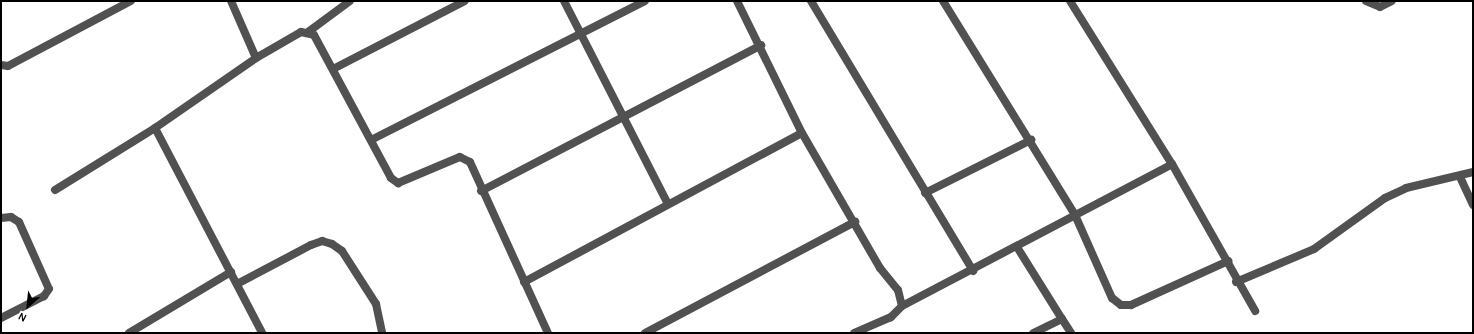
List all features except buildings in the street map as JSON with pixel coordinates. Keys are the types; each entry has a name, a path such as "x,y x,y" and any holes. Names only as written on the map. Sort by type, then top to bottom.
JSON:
{"street":[{"path":"1,65 8,66 131,1"},
{"path":"232,1 256,58"},
{"path":"308,32 350,1"},
{"path":"333,69 465,1"},
{"path":"564,1 581,31 667,202"},
{"path":"372,140 581,31 645,1"},
{"path":"737,1 761,45 802,133 855,222 880,268 898,290 902,306"},
{"path":"811,1 973,271"},
{"path":"943,1 1031,140 1075,215 1112,298 1121,305 1131,305 1228,261"},
{"path":"1070,1 1172,164 1228,261 1236,282 1255,312"},
{"path":"1366,1 1380,7 1392,1"},
{"path":"55,190 155,128 256,58 301,32 308,32 314,35 372,140 391,178 398,183 460,157 470,162 481,191 548,333"},
{"path":"481,191 761,45"},
{"path":"155,128 262,333"},
{"path":"524,282 667,202 802,133"},
{"path":"925,193 1031,140"},
{"path":"857,332 891,317 902,306 973,271 1172,164"},
{"path":"1236,282 1314,249 1386,198 1406,188 1460,177 1473,172"},
{"path":"1460,177 1473,205"},
{"path":"1,218 11,217 19,222 49,288 44,296 1,318"},
{"path":"645,333 855,222"},
{"path":"237,284 311,245 322,241 332,244 342,251 376,304 382,333"},
{"path":"1017,246 1071,333"},
{"path":"129,333 231,272"},
{"path":"1033,333 1062,319"}]}
